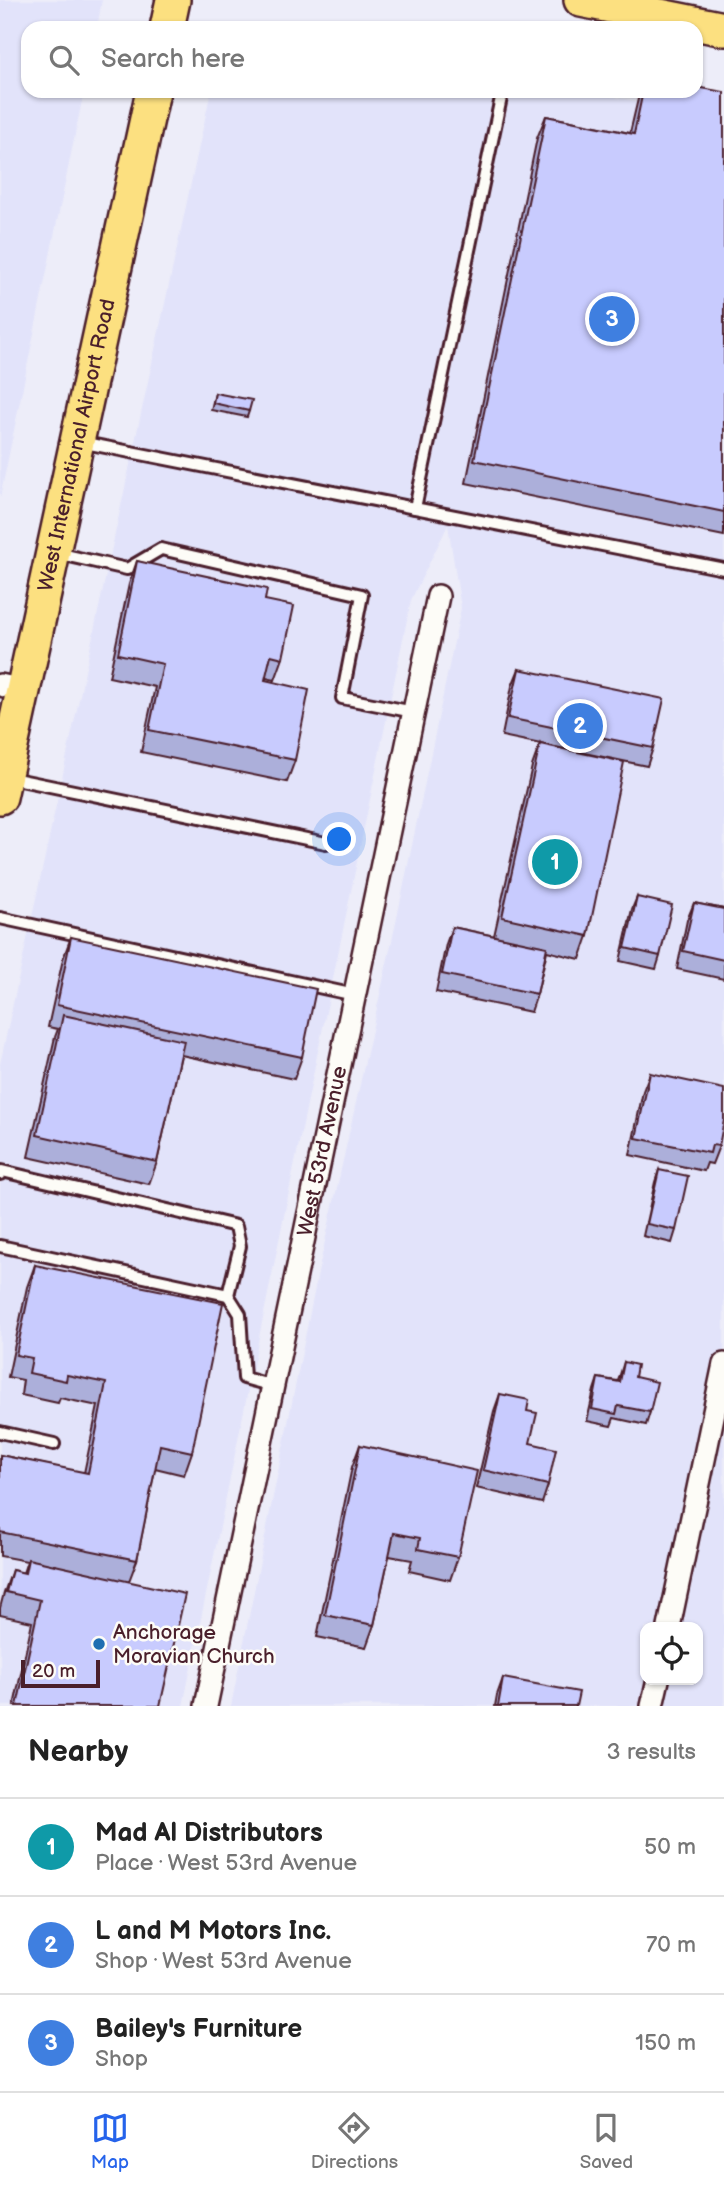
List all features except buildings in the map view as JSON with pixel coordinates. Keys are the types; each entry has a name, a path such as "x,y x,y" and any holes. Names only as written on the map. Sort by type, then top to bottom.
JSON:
{"main road":[{"path":"168,21 173,0"},
{"path":"581,0 685,21"},
{"path":"703,25 724,29"},
{"name":"West International Airport Road","path":"2,787 12,688 53,552 151,98"}],"street":[{"name":"West 53rd Avenue","path":"206,1706 438,596"},
{"path":"670,1622 724,1364"},
{"path":"652,1706 657,1685"}],"lane":[{"path":"415,508 501,98"},
{"path":"77,441 724,569"},
{"path":"53,552 127,569 161,550 362,595 342,698 414,712"},
{"path":"2,787 326,843"},
{"path":"0,918 355,995"},
{"path":"0,1174 2,1171 236,1226 240,1246 228,1295"},
{"path":"0,1260 1,1247 228,1295 240,1314 244,1378 273,1386"},
{"path":"0,1432 54,1444"}],"shaded area":[{"path":"0,0 102,0 98,21 21,21 21,98 83,98 0,498"},
{"path":"209,98 619,98 724,119 724,1706 231,1706 318,1273 397,918 461,608 448,525 411,600 183,1706 0,1706 0,1064"}],"place":[{"name":"Bailey's Furniture","path":"612,319"},
{"name":"L and M Motors Inc.","path":"580,726"},
{"name":"Mad Al Distributors","path":"555,862"},
{"name":"Anchorage Moravian Church","path":"99,1644"}]}
